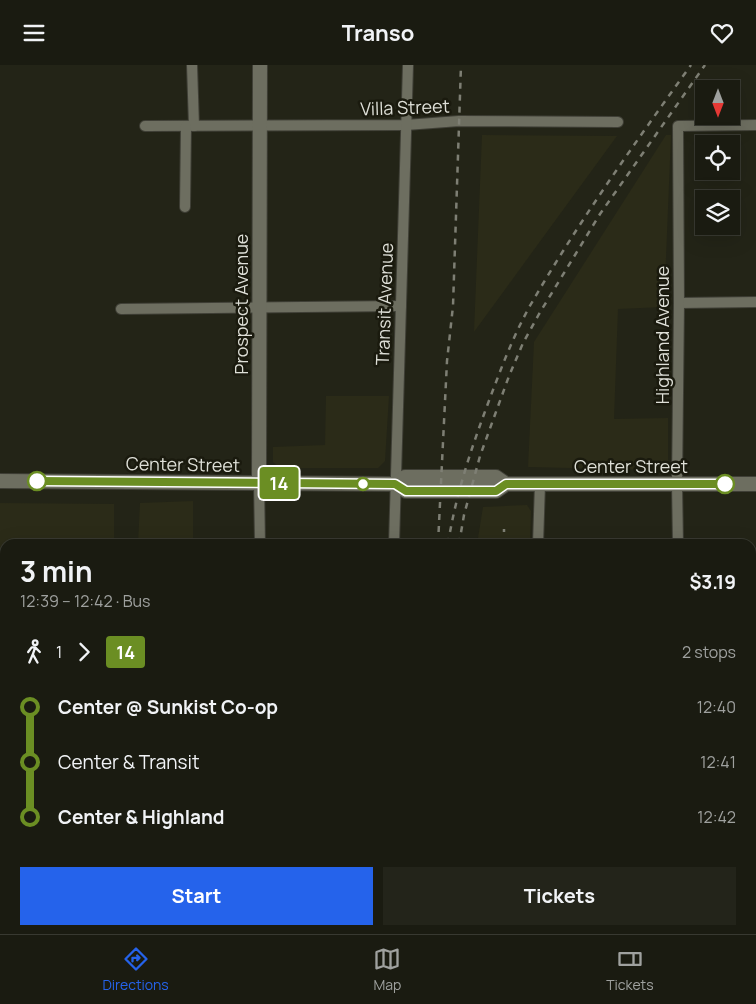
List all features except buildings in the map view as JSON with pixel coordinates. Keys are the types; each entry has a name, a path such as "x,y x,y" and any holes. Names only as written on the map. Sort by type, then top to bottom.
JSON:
{"main road":[{"name":"Prospect Avenue","path":"259,483 260,65"},
{"name":"Center Street","path":"0,481 395,484 406,491 496,491 506,484 756,484"}],"street":[{"path":"185,207 192,65"},
{"name":"Transit Avenue","path":"394,539 408,65"},
{"name":"Villa Street","path":"145,126 406,125 459,121 618,122"},
{"name":"Highland Avenue","path":"678,539 678,126 756,125"},
{"path":"679,303 756,302"},
{"path":"121,309 401,306"},
{"name":"Prospect Avenue","path":"259,483 260,539"},
{"path":"538,539 540,484"}],"shaded area":[{"path":"482,135 617,136 474,332"},
{"path":"666,135 671,135 664,307 618,309 614,419 668,418 668,462 658,470 528,467 534,342"},
{"path":"326,396 389,396 385,461 378,468 280,468 273,462 273,447 325,445"},
{"path":"193,501 193,539 138,539 140,503"},
{"path":"0,503 114,504 114,539 0,539"},
{"path":"527,505 531,511 530,539 478,539 483,507"}],"railway":[{"path":"438,539 447,361 453,306 461,65"},
{"path":"449,539 455,506 483,416 525,315 588,212 691,65"},
{"path":"460,539 464,515 480,456 523,343 600,214 705,65"},
{"path":"504,529 504,539"}],"bus line":[{"name":"14","path":"37,481 395,484 406,491 496,491 506,484 725,484"}]}
